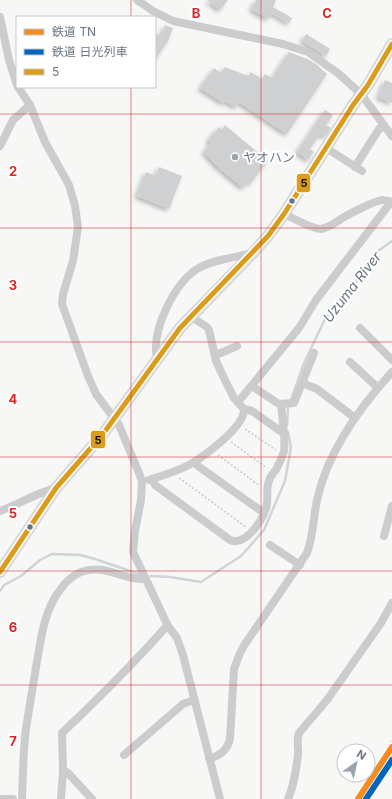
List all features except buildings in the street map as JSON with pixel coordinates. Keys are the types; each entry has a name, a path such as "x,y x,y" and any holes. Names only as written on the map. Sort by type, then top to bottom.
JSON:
{"main road":[{"path":"0,572 56,488 93,446 114,419 157,357 190,316 268,236 368,85 392,44"}],"street":[{"path":"137,0 153,11 173,21 283,44 308,52 335,70 361,94 392,136"},
{"path":"0,17 16,79"},
{"path":"0,58 8,52"},
{"path":"19,88 30,104 45,142 69,186 75,206 78,227 73,261 63,294 62,304 96,394 119,425 142,481 141,500 135,531 133,552 168,626 177,638 220,799"},
{"path":"0,146 13,120 30,104"},
{"path":"326,148 358,169 379,129 384,126"},
{"path":"241,406 252,386 299,328 316,300 391,202 383,200 375,201 367,207 348,215 327,228 321,229 315,228 284,214"},
{"path":"157,357 157,335 170,300 190,275 202,267 253,253"},
{"path":"142,481 175,471 194,462 226,437 238,424 244,413 241,406 234,398 224,378 215,354 209,330 207,327 190,316"},
{"path":"360,328 392,360"},
{"path":"215,354 237,346"},
{"path":"252,386 286,404 294,403 314,353"},
{"path":"350,362 377,387"},
{"path":"209,759 224,752 230,739 234,669 240,653 307,553 311,540 318,496 326,473 343,436 377,387 392,372"},
{"path":"302,383 317,390 355,418"},
{"path":"152,479 155,485 230,540 239,541 250,534 264,513 267,503 268,483 284,452 283,433 286,404"},
{"path":"241,406 252,411 283,433"},
{"path":"194,462 264,513"},
{"path":"0,511 45,491 56,488"},
{"path":"384,536 392,506"},
{"path":"270,545 300,565"},
{"path":"22,799 26,730 40,645 51,606 56,596 66,583 74,576 91,570 104,570 140,580 146,579"},
{"path":"288,799 294,782 298,754 297,738 299,733 327,700 381,623 392,603"},
{"path":"61,799 63,770 62,733 106,692 168,626"},
{"path":"124,755 183,704 194,700"},
{"path":"63,770 68,773 92,799"},
{"path":"2,799 13,799"}],"path":[{"path":"238,424 282,455"},
{"path":"226,437 273,474"},
{"path":"211,449 263,488 268,488"},
{"path":"175,471 179,477 250,534"}],"shaded area":[{"path":"392,739 392,766 370,799 353,799 363,783 376,783 376,764"}],"waterway":[{"name":"Uzuma River","path":"287,425 288,408 304,363 325,319 368,268 373,257 378,251 392,241"},
{"name":"Uzuma River","path":"151,576 170,577 201,582 241,556 264,530 285,481 291,447 288,432"},
{"name":"Uzuma River","path":"0,591 4,585 21,576 40,560 52,554 80,555 139,574"}],"rail line":[{"name":"TN","path":"358,799 392,747"},
{"name":"日光列車","path":"366,799 392,760"}],"transit line":[{"name":"5","path":"0,572 56,488 103,434 180,328 268,236 284,214 353,105 368,85 392,44"}],"place":[{"name":"ヤオハン","path":"235,157"}]}
